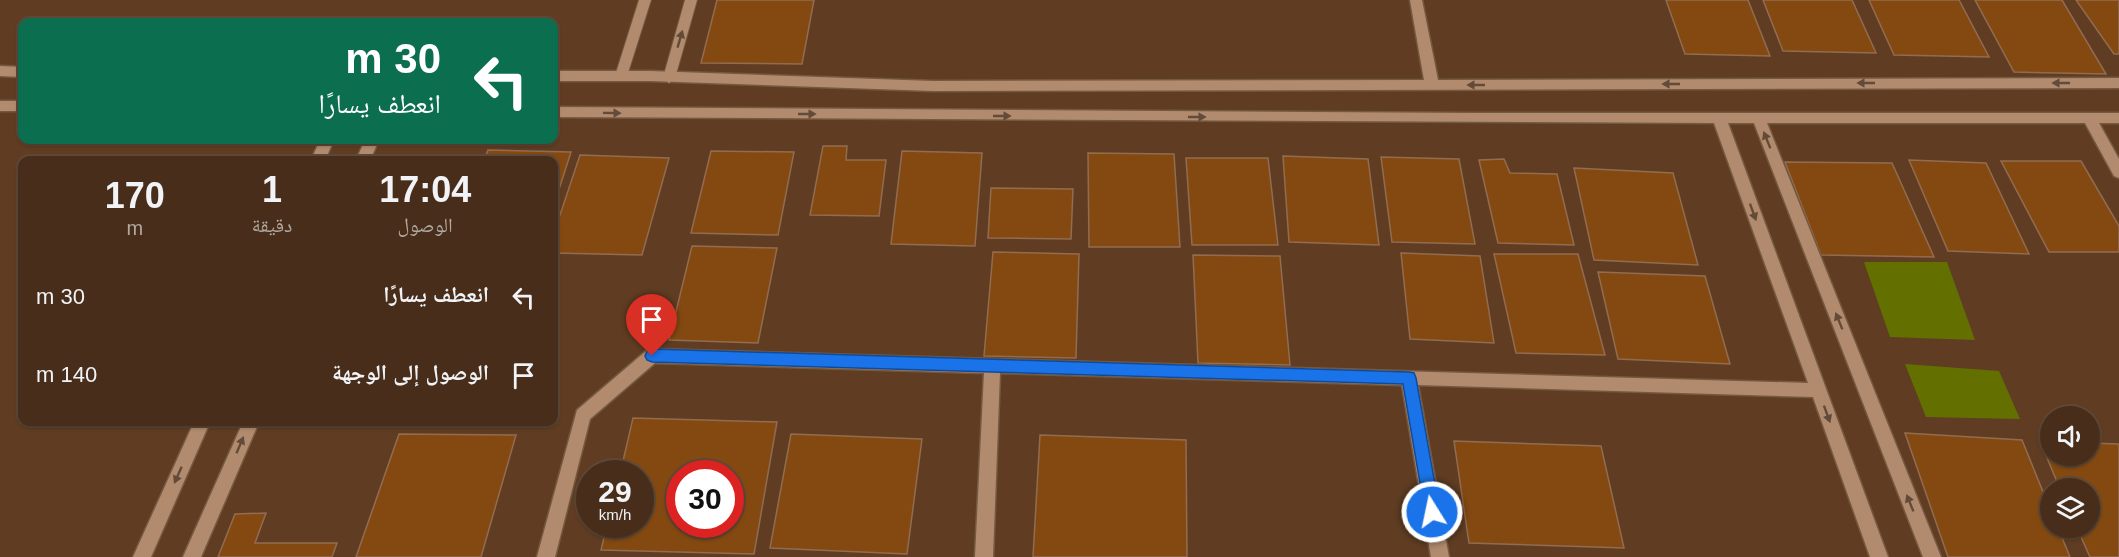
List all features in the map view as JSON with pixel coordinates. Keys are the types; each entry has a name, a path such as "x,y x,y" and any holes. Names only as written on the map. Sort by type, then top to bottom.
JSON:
{"street":[{"path":"1416,0 1432,86"},
{"path":"0,71 18,72"},
{"path":"558,76 933,86 2119,83"},
{"path":"0,106 18,106"},
{"path":"558,112 1470,118 2119,118"},
{"path":"1719,117 1879,557"},
{"path":"1758,117 1932,557"},
{"path":"2088,117 2119,172"},
{"path":"546,557 583,414 652,356 1818,390"},
{"path":"984,557 992,366"},
{"path":"1409,378 1440,557"},
{"path":"142,557 200,426"},
{"path":"192,557 248,426"}],"lane":[{"path":"621,76 645,0"},
{"path":"669,78 692,0"}],"green space":[{"path":"1864,262 1947,262 1975,340 1890,337"},
{"path":"1905,364 1999,371 2020,419 1926,417"}],"building":[{"path":"717,0 814,0 802,64 701,63"},
{"path":"1666,0 1748,0 1770,56 1685,54"},
{"path":"1763,0 1852,0 1876,53 1783,51"},
{"path":"1869,0 1959,0 1989,57 1894,55"},
{"path":"1975,0 2062,0 2106,74 2014,72"},
{"path":"2076,0 2119,0 2119,54 2114,54"},
{"path":"823,146 847,146 846,160 886,160 879,216 810,215"},
{"path":"488,150 571,152 558,193 558,156 486,156"},
{"path":"711,151 794,152 778,235 691,233"},
{"path":"902,151 982,153 975,246 891,244"},
{"path":"1088,153 1174,154 1180,247 1089,247"},
{"path":"580,155 669,158 642,255 558,253 558,221"},
{"path":"1283,156 1368,159 1379,245 1289,242"},
{"path":"1381,157 1459,159 1475,244 1392,242"},
{"path":"1186,158 1268,158 1278,245 1192,245"},
{"path":"1504,159 1510,173 1557,174 1574,245 1498,243 1479,160"},
{"path":"1909,160 1986,163 2029,254 1948,251"},
{"path":"2001,161 2081,161 2119,226 2119,252 2049,252"},
{"path":"1785,162 1892,163 1934,257 1821,255"},
{"path":"1574,168 1673,173 1698,265 1594,260"},
{"path":"991,188 1073,189 1071,239 988,238"},
{"path":"692,246 777,248 758,343 669,340"},
{"path":"993,252 1079,254 1076,358 984,356"},
{"path":"1401,253 1480,256 1494,343 1410,339"},
{"path":"1494,254 1578,254 1605,355 1516,353"},
{"path":"1193,255 1280,256 1290,365 1198,363"},
{"path":"1598,272 1705,276 1730,364 1618,359"},
{"path":"633,418 777,422 754,554 601,550 604,538 654,538 654,460 623,460"},
{"path":"1905,433 2022,440 2040,484 2040,538 2062,538 2070,557 1948,557"},
{"path":"399,434 516,435 481,557 356,557"},
{"path":"791,434 922,439 907,554 770,548"},
{"path":"1040,435 1186,440 1187,557 1033,557"},
{"path":"1454,441 1601,446 1624,548 1469,543"},
{"path":"2100,443 2119,444 2119,557 2090,557 2081,538 2100,538 2100,478 2055,478 2050,466 2100,466"},
{"path":"266,513 255,543 337,543 332,557 218,557 235,514"}],"route":[{"path":"652,356 1409,378 1432,512"}]}
